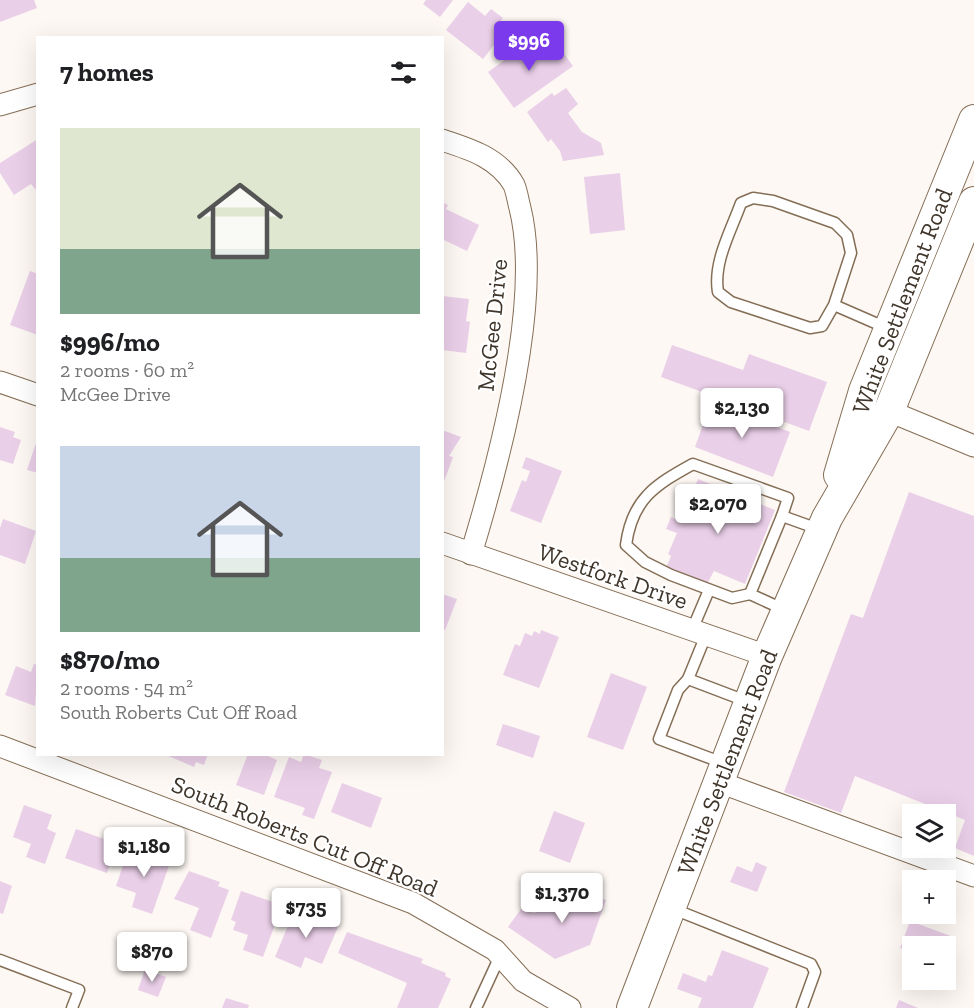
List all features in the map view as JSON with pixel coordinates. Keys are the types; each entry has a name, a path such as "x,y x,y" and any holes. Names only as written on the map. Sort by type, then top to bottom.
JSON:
{"main road":[{"name":"White Settlement Road","path":"632,1008 767,656 824,524 864,391 974,120"},
{"name":"White Settlement Road","path":"824,524 889,411 974,202"},
{"path":"889,329 916,340"}],"street":[{"path":"0,105 36,95"},
{"name":"McGee Drive","path":"444,141 477,151 495,163 514,186 526,235 523,308 516,372 490,493 471,554"},
{"path":"0,381 36,394"},
{"path":"889,411 974,446"},
{"name":"Westfork Drive","path":"444,544 767,656"},
{"name":"South Roberts Cut Off Road","path":"0,746 413,903 495,950 523,981 570,1008"},
{"path":"722,773 974,876"}],"lane":[{"path":"753,198 773,201 835,223 847,235 851,253 834,305 822,326 810,328 731,302 718,292 716,278 720,261 741,203 753,198"},
{"path":"834,305 889,329"},
{"path":"750,594 788,498 693,464 662,481 638,504 629,525 626,545 645,562 732,598 750,594 787,610"},
{"path":"782,516 824,524"},
{"path":"709,590 688,679 678,690 659,739 722,773"},
{"path":"688,679 749,702"},
{"path":"670,908 811,964 815,972 802,1008"},
{"path":"476,1008 501,955"},
{"path":"0,960 79,990 72,1008"}],"building":[{"path":"0,0 34,0 37,8 0,22"},
{"path":"426,0 453,0 440,17 423,4"},
{"path":"468,2 485,16 491,9 503,18 497,25 505,31 483,59 446,30"},
{"path":"555,42 573,66 514,108 488,72 526,45 534,57"},
{"path":"566,88 578,104 568,113 582,132 601,143 604,155 563,161 560,151 551,139 548,142 527,112 552,93 554,96"},
{"path":"36,140 36,190 31,184 14,195 0,173 0,163"},
{"path":"620,173 625,230 590,234 584,177"},
{"path":"444,203 448,205 446,209 479,225 467,251 444,240"},
{"path":"30,271 36,273 36,334 10,325"},
{"path":"444,296 469,299 466,321 470,322 466,353 444,350"},
{"path":"672,345 743,370 749,354 827,382 809,431 661,377"},
{"path":"711,402 790,432 773,477 695,447"},
{"path":"0,427 15,432 13,437 21,440 13,464 0,460"},
{"path":"444,431 461,437 449,456 453,457 444,481"},
{"path":"36,443 36,472 27,470"},
{"path":"526,457 562,471 541,523 510,511 522,480 526,482 530,471 522,468"},
{"path":"698,479 775,510 745,584 714,571 707,584 666,568 671,556 668,554 677,533 666,529 671,517 681,522"},
{"path":"909,492 974,516 974,856 956,848 965,820 956,816 956,804 925,804 855,776 841,813 784,792 851,614 863,618"},
{"path":"3,519 36,531 25,564 0,555 0,528"},
{"path":"444,595 457,599 444,630"},
{"path":"541,630 559,637 539,688 503,675 515,644 520,646 525,633 532,636 534,631 540,634"},
{"path":"34,664 36,664 35,706 5,695 16,666 31,672"},
{"path":"611,673 647,687 623,750 587,737"},
{"path":"503,724 540,736 533,758 496,745"},
{"path":"169,756 207,756 204,765 196,762 194,767"},
{"path":"247,756 268,756 277,760 264,795 236,785"},
{"path":"303,756 310,756 322,760 319,768 332,772 314,819 302,815 305,808 274,797 289,757 301,762"},
{"path":"342,783 382,798 371,828 331,812"},
{"path":"24,805 52,815 47,829 56,833 45,864 26,857 31,844 13,837"},
{"path":"554,811 585,823 570,863 539,851"},
{"path":"76,829 107,840 106,844 116,848 107,873 65,858"},
{"path":"129,848 171,860 152,914 132,907 136,893 116,886"},
{"path":"756,862 767,867 757,892 730,882 737,866 752,872"},
{"path":"189,871 220,882 218,886 229,890 211,938 190,930 199,908 174,899"},
{"path":"0,881 12,886 3,914 0,913"},
{"path":"567,887 606,900 590,945 555,959 508,927 521,909 534,913 561,904"},
{"path":"241,891 282,905 263,957 243,950 248,935 233,930 236,922 231,920"},
{"path":"295,909 315,917 317,913 331,919 329,924 338,927 322,964 305,957 301,968 275,957"},
{"path":"909,924 918,924 951,936 904,936"},
{"path":"347,932 423,959 421,963 446,973 445,976 451,979 438,1008 397,1008 407,983 338,953"},
{"path":"722,950 769,968 753,1008 698,1008 702,998 677,989 683,973 706,982 708,975 712,976"},
{"path":"145,969 166,977 158,997 138,990"},
{"path":"226,998 249,1005 248,1008 222,1008"},
{"path":"899,1000 918,1008 896,1008"}]}
